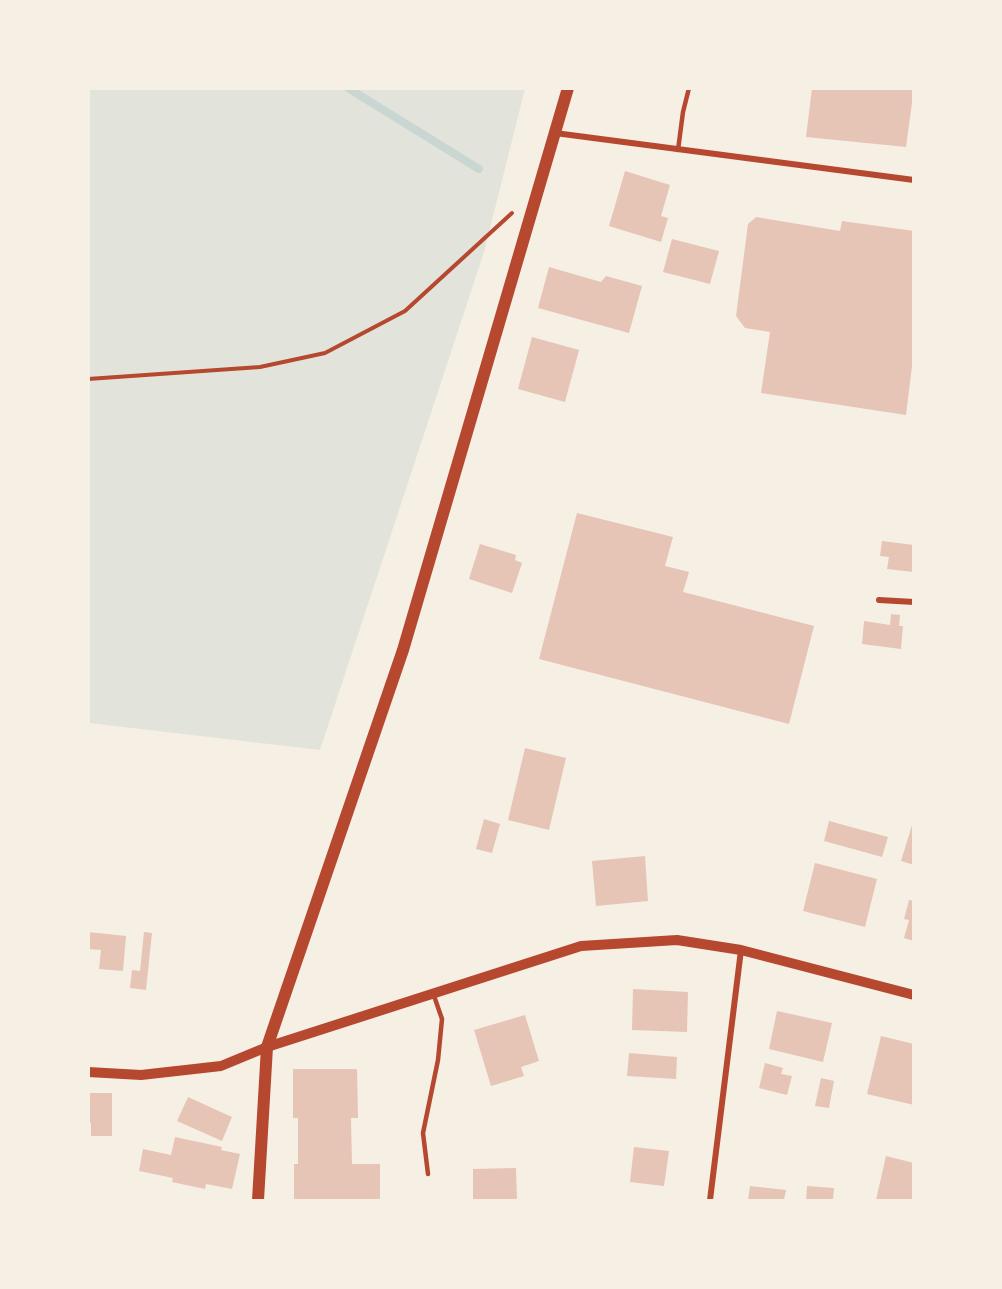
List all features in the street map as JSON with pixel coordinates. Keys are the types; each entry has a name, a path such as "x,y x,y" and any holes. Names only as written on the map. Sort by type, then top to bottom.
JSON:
{"main road":[{"path":"258,1200 267,1047 403,650 568,88"}],"street":[{"path":"555,133 914,180"},
{"path":"879,600 914,602"},
{"path":"88,1072 141,1075 221,1066 267,1047 581,946 677,940 741,950 914,995"},
{"path":"710,1200 741,950"}],"lane":[{"path":"678,150 689,88"},
{"path":"428,1174 423,1132 438,1060 442,1019 433,993"}],"path":[{"path":"88,379 260,367 325,353 405,310 537,190"}],"shaded area":[{"path":"89,89 525,89 484,252 320,750 89,723"}],"building":[{"path":"812,88 914,88 906,147 806,137"},
{"path":"625,171 670,185 661,216 668,218 661,242 609,226"},
{"path":"756,217 840,231 842,221 914,231 914,350 906,415 761,393 770,332 745,328 736,316 748,224"},
{"path":"672,239 719,251 710,284 663,272"},
{"path":"549,267 601,282 606,276 642,286 629,333 538,308"},
{"path":"532,337 579,350 565,402 518,389"},
{"path":"577,513 673,537 665,566 689,572 683,592 814,626 789,724 539,659"},
{"path":"882,541 914,545 914,572 887,569 889,557 880,556"},
{"path":"480,544 516,555 515,560 522,563 512,593 469,579"},
{"path":"891,614 900,615 899,626 903,626 901,649 862,644 864,621 890,625"},
{"path":"525,748 566,758 549,830 508,820"},
{"path":"484,819 500,824 492,853 476,849"},
{"path":"829,821 888,837 882,857 824,841"},
{"path":"914,822 914,865 901,861"},
{"path":"645,856 648,901 596,906 592,861"},
{"path":"815,863 877,879 865,927 803,911"},
{"path":"909,900 914,901 914,941 904,938 909,920 904,919"},
{"path":"88,932 126,936 123,971 99,969 101,950 88,949"},
{"path":"144,932 152,933 146,990 130,988 132,970 140,971"},
{"path":"633,989 688,992 687,1032 632,1030"},
{"path":"777,1011 832,1023 823,1062 769,1049"},
{"path":"525,1015 539,1061 521,1067 524,1076 491,1086 474,1030"},
{"path":"881,1036 914,1044 914,1105 867,1094"},
{"path":"629,1053 677,1057 676,1079 627,1076"},
{"path":"765,1063 783,1068 781,1074 792,1076 787,1095 759,1088"},
{"path":"293,1069 357,1069 358,1118 351,1118 352,1164 380,1164 380,1200 294,1200 294,1164 298,1164 298,1118 293,1118"},
{"path":"821,1078 834,1081 829,1108 815,1106"},
{"path":"88,1093 112,1093 112,1136 91,1136 91,1123 88,1123"},
{"path":"188,1097 232,1117 222,1141 177,1121"},
{"path":"175,1137 222,1147 221,1150 240,1154 232,1189 206,1184 205,1189 172,1182 173,1178 139,1171 143,1149 171,1155"},
{"path":"634,1147 669,1151 664,1186 630,1182"},
{"path":"886,1156 914,1163 914,1200 876,1200"},
{"path":"516,1168 517,1200 473,1200 473,1169"},
{"path":"750,1186 786,1190 784,1200 748,1200"},
{"path":"807,1186 834,1188 833,1200 806,1200"}],"waterway":[{"path":"348,88 479,169"}]}
